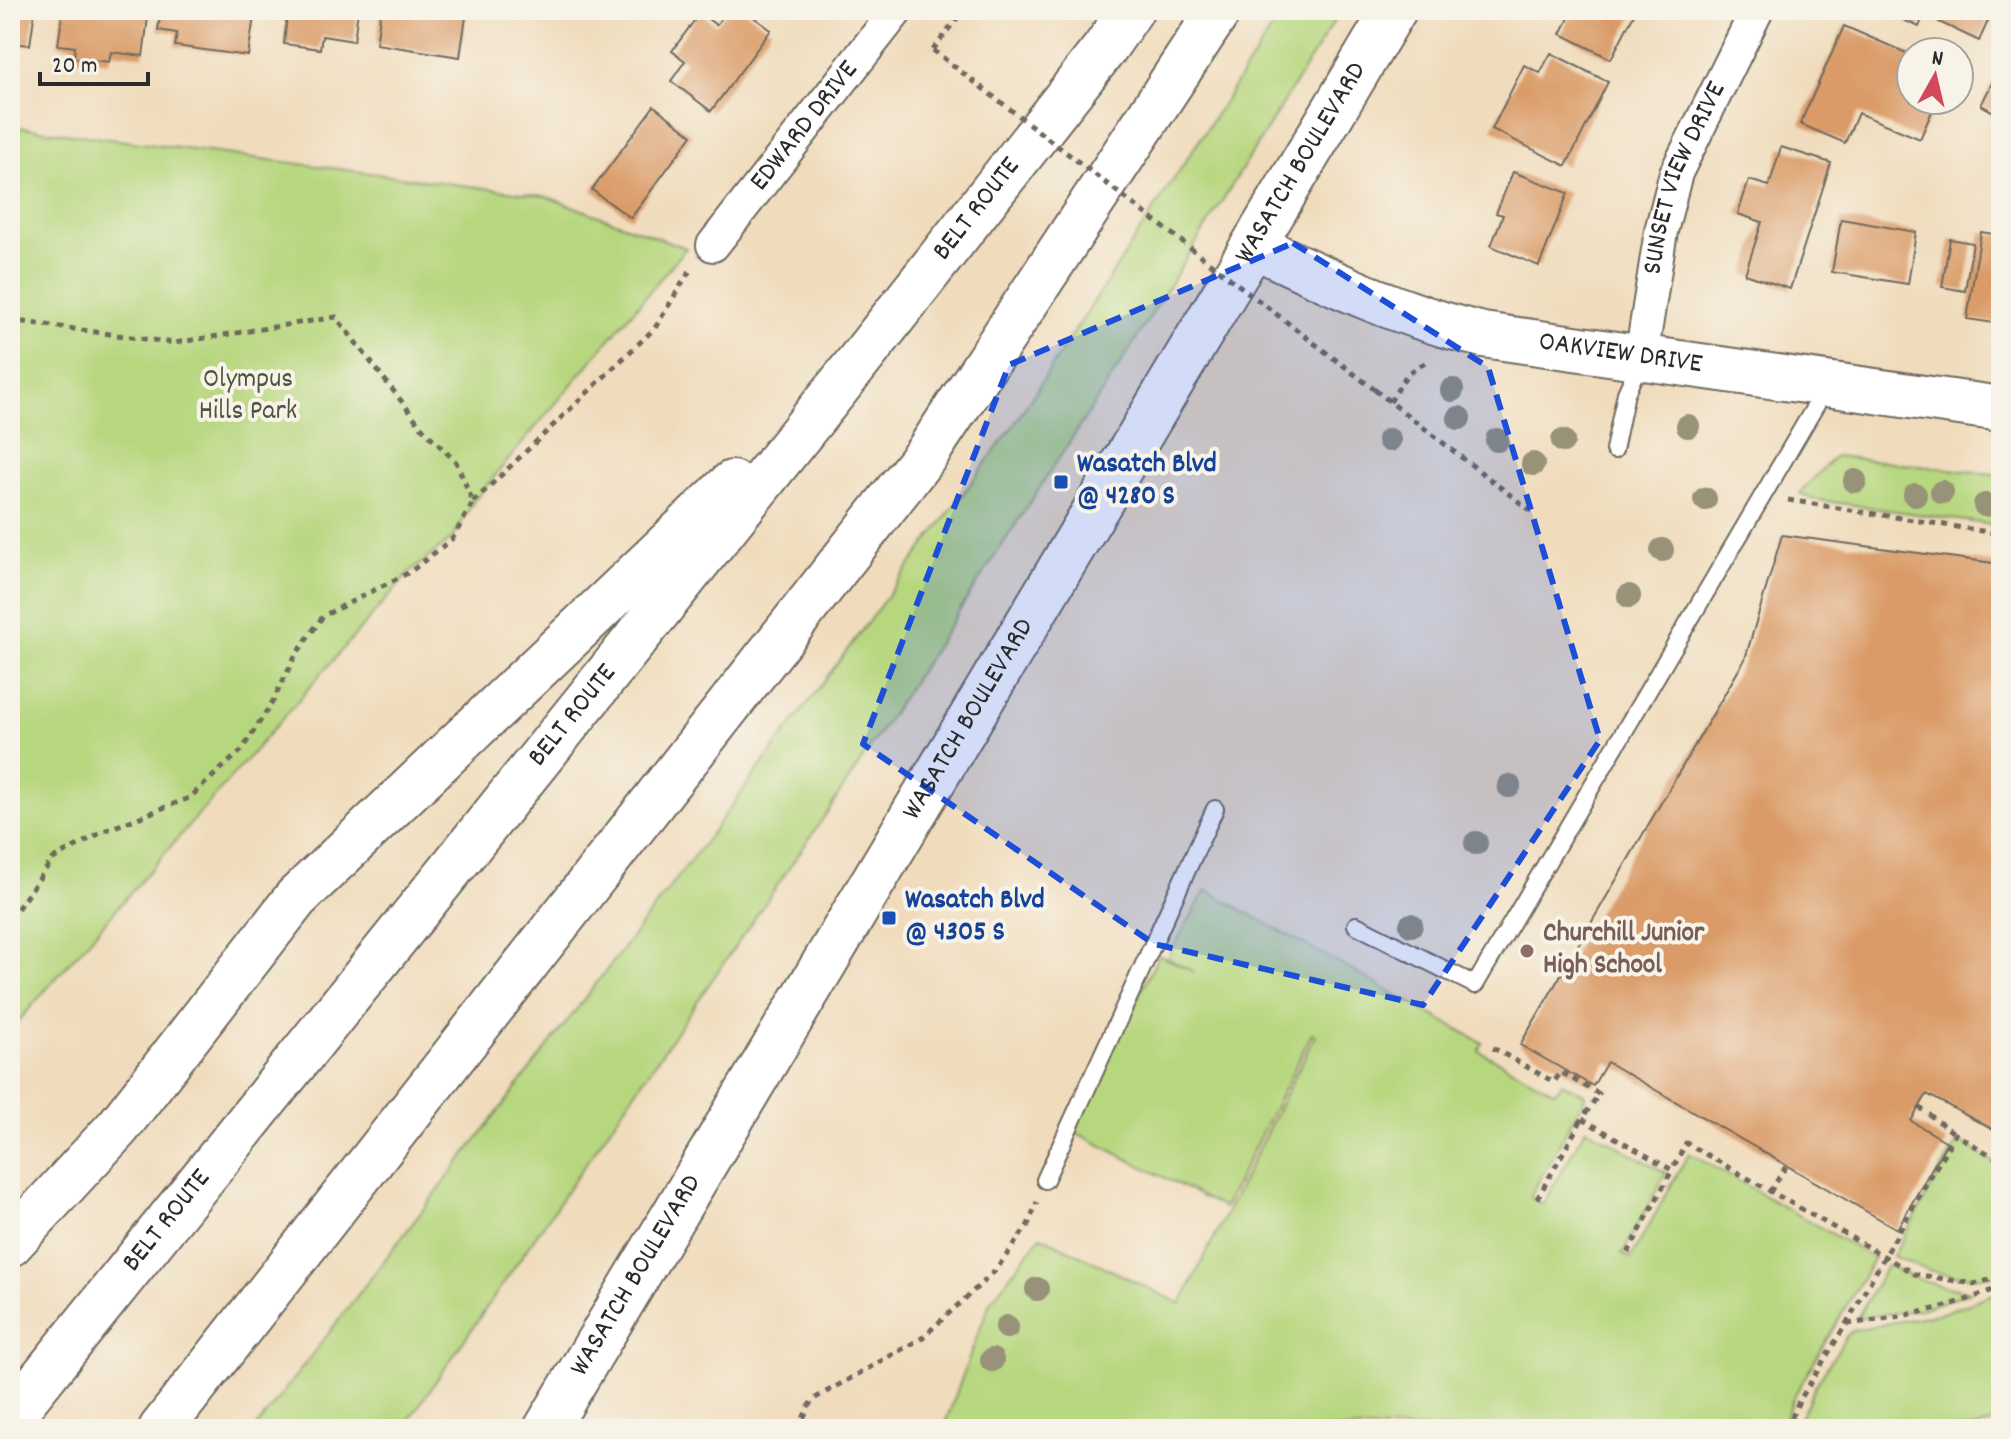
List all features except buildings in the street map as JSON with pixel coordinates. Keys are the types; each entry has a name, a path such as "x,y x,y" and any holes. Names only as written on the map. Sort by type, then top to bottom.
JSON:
{"main road":[{"name":"BELT ROUTE","path":"10,1418 855,366 1105,48 1131,10"},
{"path":"161,1429 927,453 1219,10"},
{"name":"WASATCH BOULEVARD","path":"546,1429 1394,10"},
{"name":"OAKVIEW DRIVE","path":"1255,246 1389,307 1449,327 1521,341 2001,409"},
{"path":"10,1244 118,1127 296,898 855,366"}],"street":[{"name":"EDWARD DRIVE","path":"713,245 897,10"},
{"name":"SUNSET VIEW DRIVE","path":"1641,358 1661,231 1676,173 1757,10"}],"lane":[{"path":"1614,450 1626,393 1641,358"},
{"path":"1356,925 1475,985 1828,385"},
{"path":"1045,1180 1215,809"}],"path":[{"path":"963,10 933,50 1536,515"},
{"path":"10,919 53,859 104,831 189,798 241,751 273,701 295,656 323,616 410,572 453,538 473,502 655,328 693,267 713,245"},
{"path":"10,320 174,343 336,317 423,429 456,462 473,502"},
{"path":"1390,402 1407,374 1428,361"},
{"path":"1787,499 2001,534"},
{"path":"1493,1048 1554,1082 1561,1072 1599,1094 1537,1199"},
{"path":"1919,1107 1955,1134 2001,1161"},
{"path":"1582,1119 1672,1170"},
{"path":"1787,1429 1798,1403 1955,1134"},
{"path":"1628,1253 1686,1143 1923,1277 1974,1284 2001,1277"},
{"path":"1770,1192 1787,1165"},
{"path":"798,1429 812,1400 922,1338 995,1271 1028,1225 1045,1180"},
{"path":"1846,1324 1915,1315 1981,1296 2001,1286"},
{"path":"1991,1429 2001,1426"}],"highlighted area":[{"path":"1293,243 1488,367 1600,740 1423,1005 1154,944 863,744 1009,365"}],"green space":[{"path":"1284,10 1341,10 1125,357 829,810 403,1429 255,1429 710,835 1011,429"},
{"name":"Olympus Hills Park","path":"10,126 545,196 686,248 473,502 453,538 410,572 10,1031"},
{"path":"1835,456 2001,475 2001,526 1811,499 1800,493"},
{"path":"1206,890 1483,1043 1479,1051 1555,1092 1562,1083 1586,1095 1530,1197 1543,1204 1586,1128 1666,1173 1622,1254 1631,1258 1689,1153 1874,1258 1793,1398 1780,1429 943,1429 990,1302 1041,1236 1181,1304 1315,1035 1312,1033 1224,1208 1071,1130 1159,955 1194,972 1167,958"},
{"path":"1958,1141 2001,1166 1999,1275 1944,1274 1893,1256"},
{"path":"1887,1265 1925,1282 1970,1292 1921,1309 1857,1318"},
{"path":"2001,1291 2001,1419 1974,1429 1795,1429 1816,1385 1847,1335 1854,1330 1942,1313"}],"place":[{"name":"Wasatch Blvd @ 4280 S","path":"1061,482"},
{"name":"Wasatch Blvd @ 4305 S","path":"889,918"},
{"name":"Churchill Junior High School","path":"1527,951"}]}
